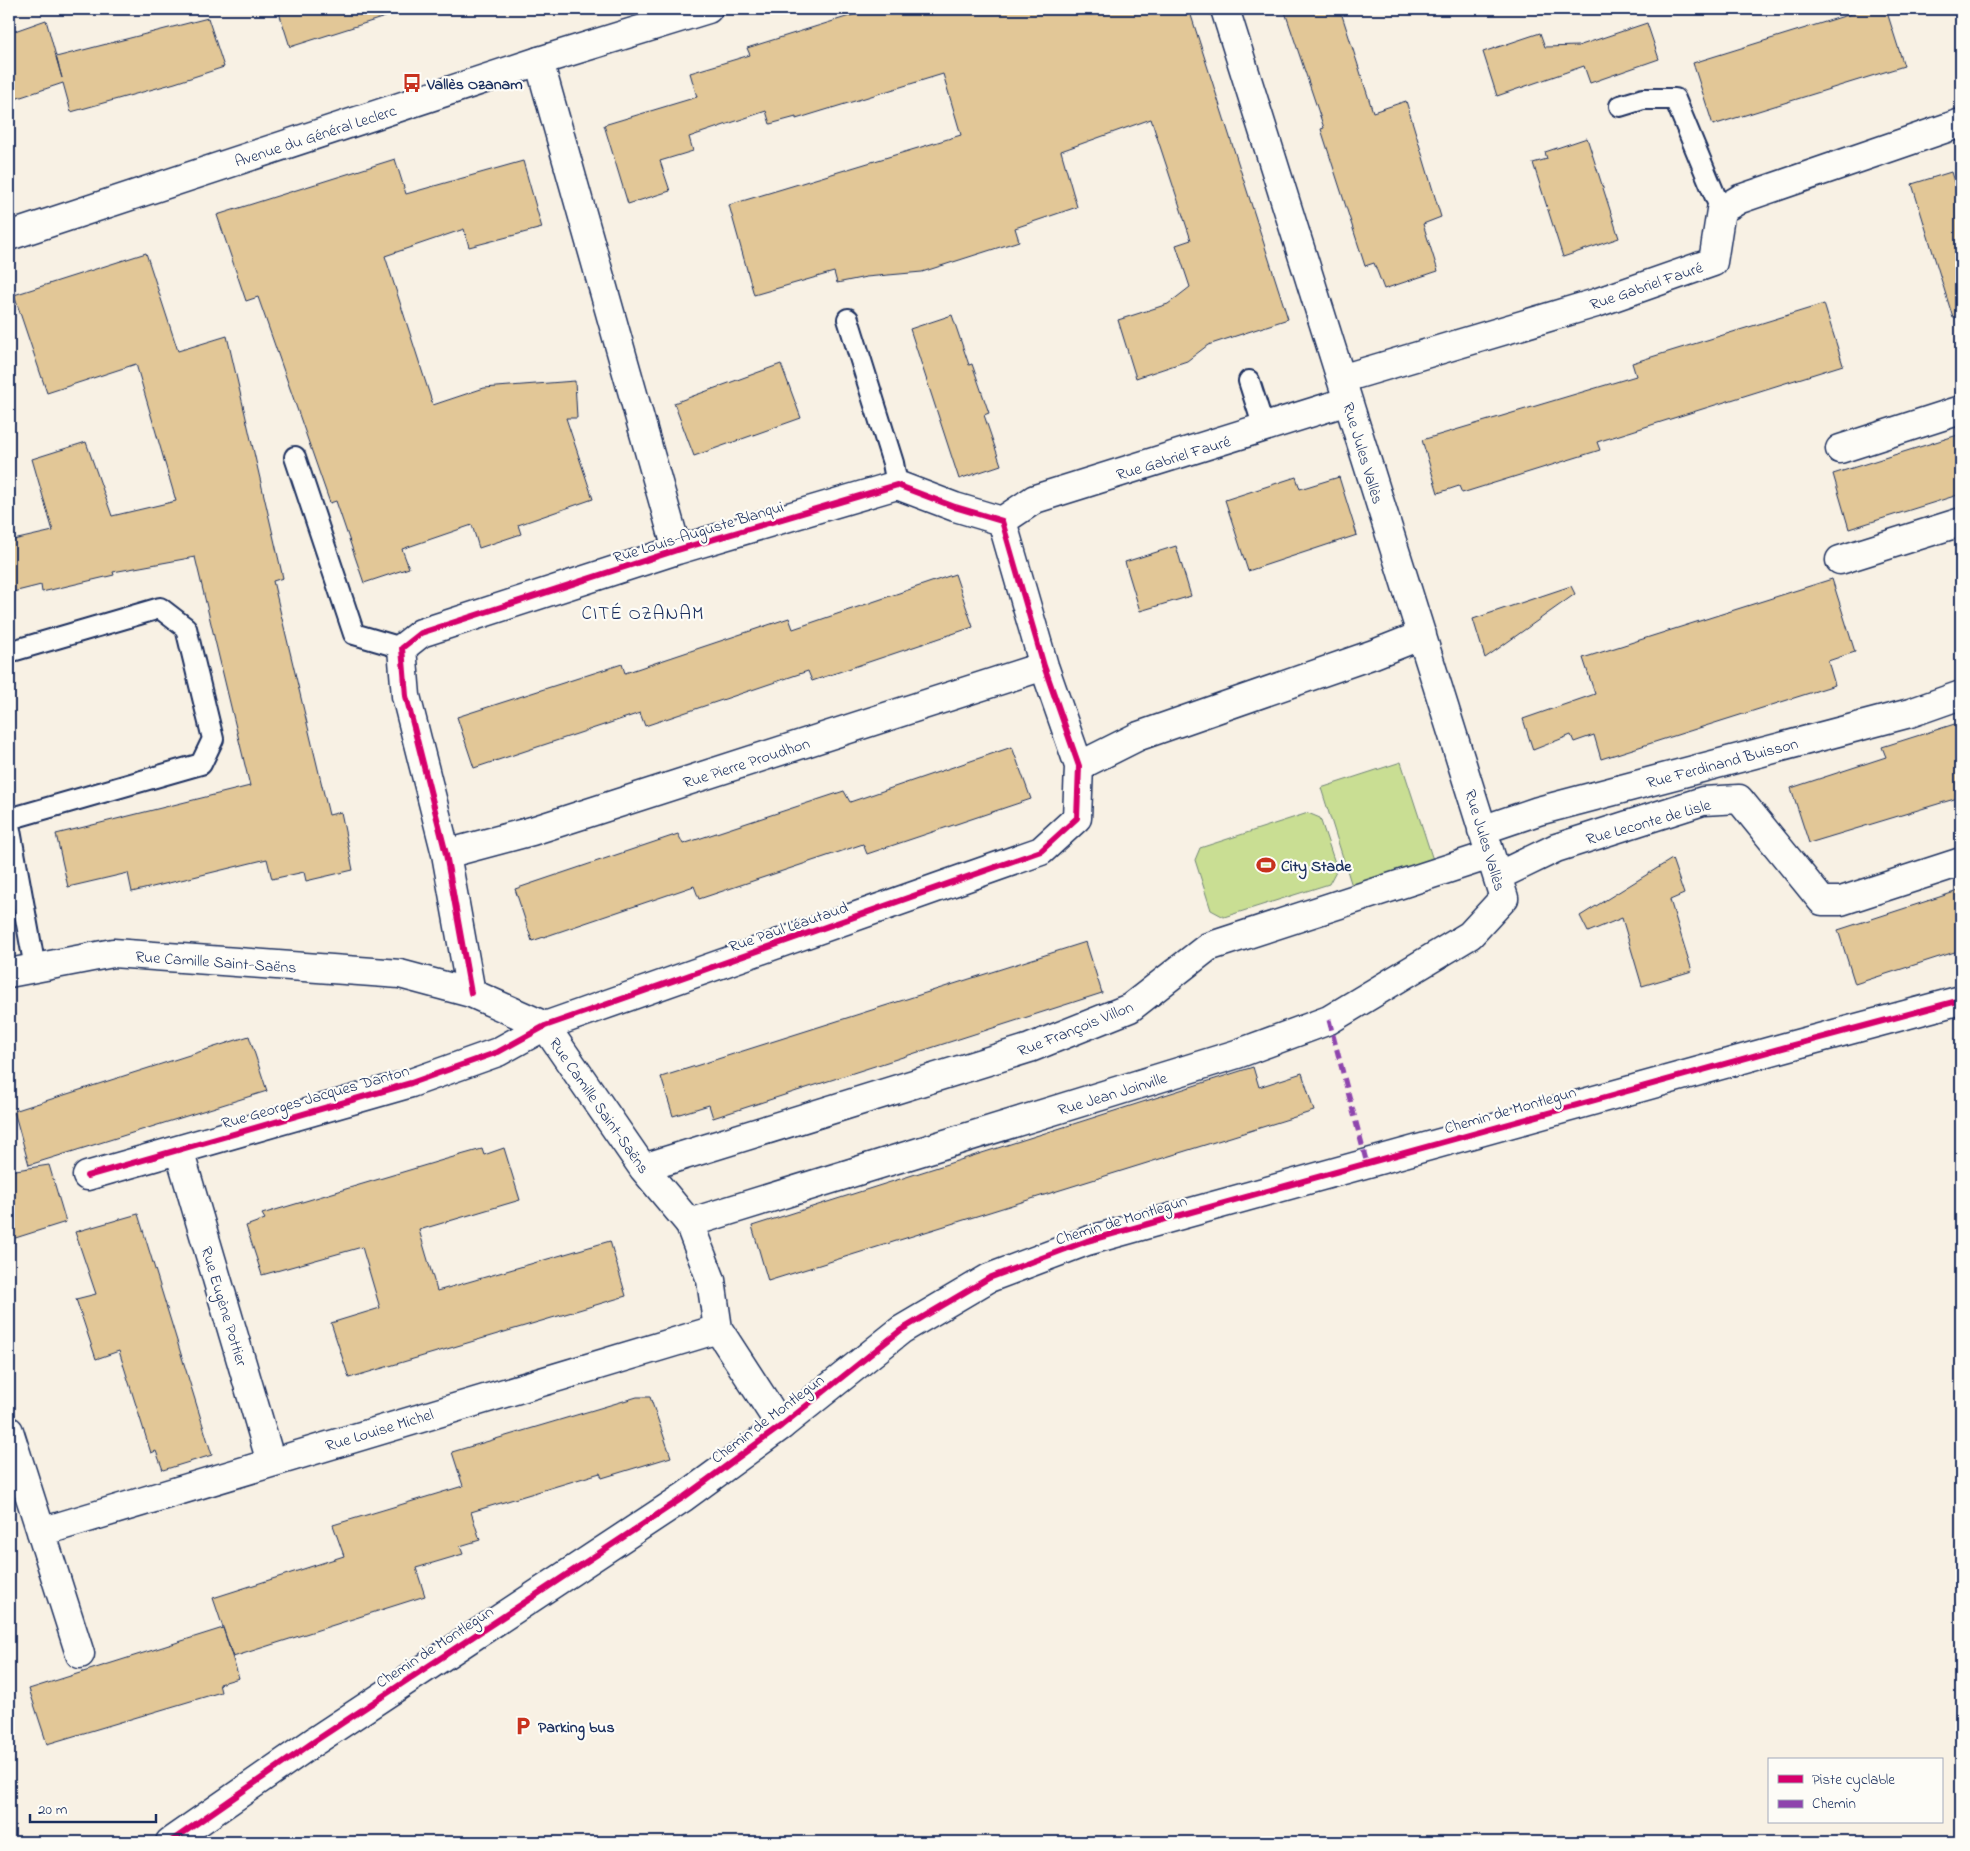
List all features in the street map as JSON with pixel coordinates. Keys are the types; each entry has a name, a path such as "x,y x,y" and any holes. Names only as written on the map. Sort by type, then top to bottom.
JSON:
{"street":[{"name":"Avenue du Général Leclerc","path":"9,236 539,61 708,9"},
{"name":"Rue Jules Vallès","path":"1225,9 1494,865"},
{"path":"539,61 677,550"},
{"path":"1721,210 1740,198 1961,123"},
{"name":"Rue Gabriel Fauré","path":"1002,520 1035,500 1264,428 1344,390 1714,262 1721,210"},
{"path":"1840,449 1961,410"},
{"path":"897,486 955,507 1002,520 1044,666 1079,766 1139,736 1374,654 1422,635"},
{"name":"Rue Louis-Auguste Blanqui","path":"402,648 421,633 677,550 897,486"},
{"path":"1840,560 1961,522"},
{"path":"402,648 406,696 446,854 471,993"},
{"name":"Rue Pierre Proudhon","path":"446,854 532,831 1044,666"},
{"name":"Rue Ferdinand Buisson","path":"1494,865 1538,811 1910,713 1961,695"},
{"name":"Rue Paul Léautaud","path":"545,1026 1041,851 1077,818 1079,766"},
{"name":"Rue Leconte de Lisle","path":"1494,865 1556,848 1702,801 1739,799 1822,901 1841,901 1961,862"},
{"name":"Rue François Villon","path":"643,1168 1030,1048 1130,1008 1208,947 1494,865"},
{"name":"Rue Jean Joinville","path":"689,1223 1238,1054 1329,1020 1470,936 1494,865"},
{"name":"Rue Camille Saint-Saëns","path":"9,973 113,953 400,974 471,993 545,1026 643,1168 689,1223 711,1280 718,1329 781,1426"},
{"name":"Chemin de Montlegun","path":"170,1842 315,1741 684,1497 781,1426 909,1326 988,1278 1087,1241 1961,1000"},
{"name":"Rue Georges Jacques Danton","path":"87,1176 412,1083 498,1052 545,1026"},
{"name":"Rue Eugène Pottier","path":"179,1150 271,1462"},
{"name":"Rue Louise Michel","path":"41,1532 718,1329"},
{"path":"9,1431 80,1654"}],"lane":[{"path":"1620,106 1643,99 1675,99 1721,210"},
{"path":"848,319 893,463 897,486"},
{"path":"1249,381 1264,428"},
{"path":"295,457 354,634 402,648"},
{"path":"9,652 160,608 186,628 213,739 200,764 9,819"},
{"path":"9,825 35,968"}],"green space":[{"path":"1401,762 1433,860 1352,886 1321,788"},
{"name":"City Stade","path":"1308,813 1320,818 1337,869 1329,884 1224,917 1211,910 1195,860 1200,848"}],"building":[{"path":"278,9 387,9 388,16 290,47"},
{"path":"872,9 1189,9 1288,319 1208,345 1187,361 1136,378 1118,320 1168,304 1190,287 1176,245 1191,240 1151,119 1061,151 1077,207 1015,228 1019,241 922,272 866,277 837,283 834,272 754,295 729,205 961,135 943,74 796,119 796,117 770,124 766,111 689,137 693,151 660,161 670,191 628,204 604,125 697,97 690,73 750,55 747,48"},
{"path":"1284,9 1340,9 1373,112 1406,101 1441,217 1423,224 1438,271 1384,289 1374,263 1365,266 1321,129 1324,128"},
{"path":"1867,9 1886,9 1904,66 1713,125 1693,63"},
{"path":"208,18 224,67 175,83 71,112 63,83 9,101 9,33 46,20 56,57"},
{"path":"1647,23 1659,59 1590,83 1584,66 1497,96 1483,52 1540,33 1545,47 1578,46"},
{"path":"1587,138 1619,238 1563,257 1533,163 1547,159 1545,152"},
{"path":"395,159 406,194 523,161 542,228 469,247 464,229 385,256 433,405 484,388 575,381 577,418 566,418 593,499 518,525 521,534 479,548 472,525 402,549 409,568 364,583 336,501 330,503 258,297 246,301 217,215"},
{"path":"1951,172 1961,205 1961,317 1953,318 1912,184"},
{"path":"146,253 178,351 227,336 283,578 273,581 329,815 341,812 353,870 306,881 304,872 272,879 267,859 132,892 128,873 68,887 56,834 250,786 195,557 113,572 114,575 42,592 41,585 9,593 9,541 53,531 32,459 86,442 112,516 176,501 136,364 47,393 14,295"},
{"path":"1824,304 1843,365 1597,442 1600,450 1462,493 1459,486 1438,493 1422,440 1636,376 1632,363"},
{"path":"952,315 969,365 972,364 989,413 984,415 1001,465 959,479 910,329"},
{"path":"781,364 801,418 694,456 674,403"},
{"path":"1961,434 1961,494 1849,529 1833,474"},
{"path":"1296,477 1300,489 1339,477 1357,535 1248,571 1225,500"},
{"path":"1176,546 1191,596 1140,611 1125,562"},
{"path":"955,574 973,627 812,681 808,671 645,726 640,713 474,768 457,717 622,664 625,673 789,618 793,629"},
{"path":"1832,579 1855,652 1828,661 1835,685 1601,759 1594,735 1574,742 1571,735 1533,750 1523,719 1595,694 1583,658"},
{"path":"1571,586 1575,594 1485,658 1473,619"},
{"path":"1961,722 1961,797 1809,843 1791,788 1886,757 1882,747"},
{"path":"1012,747 1031,799 867,854 863,844 699,899 694,886 532,941 515,889 678,834 683,844 844,791 850,802"},
{"path":"1672,859 1684,894 1670,900 1692,971 1642,986 1622,918 1588,932 1580,916"},
{"path":"1961,890 1961,950 1855,984 1838,930"},
{"path":"1086,942 1102,993 713,1118 709,1105 673,1116 661,1077"},
{"path":"249,1036 267,1091 29,1165 14,1111"},
{"path":"1253,1067 1259,1087 1302,1073 1314,1111 768,1281 752,1226"},
{"path":"504,1148 520,1200 419,1230 437,1291 610,1241 626,1296 349,1378 331,1323 380,1308 362,1247 262,1275 246,1226 265,1219 262,1214 482,1149 484,1155"},
{"path":"49,1165 66,1222 9,1240 9,1171"},
{"path":"138,1214 212,1455 163,1470 156,1451 151,1453 119,1351 96,1359 76,1299 96,1294 75,1232"},
{"path":"637,1397 650,1397 671,1457 602,1478 600,1473 471,1512 480,1540 460,1546 463,1554 416,1568 425,1596 233,1657 213,1598 344,1556 333,1525 463,1486 452,1452"},
{"path":"223,1628 239,1678 219,1684 221,1692 47,1744 29,1689"}],"marked path":[{"path":"1329,1020 1367,1164"}],"cycle path":[{"path":"87,1176 411,1083 498,1052 545,1026 1041,851 1077,818 1079,766 1044,666 1002,521 955,507 897,485 677,550 421,633 402,648 406,696 446,854 471,993"},
{"path":"170,1842 315,1741 684,1497 781,1426 901,1330 989,1278 1087,1241 1961,1000"}],"place":[{"name":"Vallès Ozanam","path":"412,83"},
{"name":"City Stade","path":"1266,865"},
{"name":"Parking bus","path":"523,1726"}],"district":[{"name":"CITÉ OZANAM","path":"643,612"}]}
